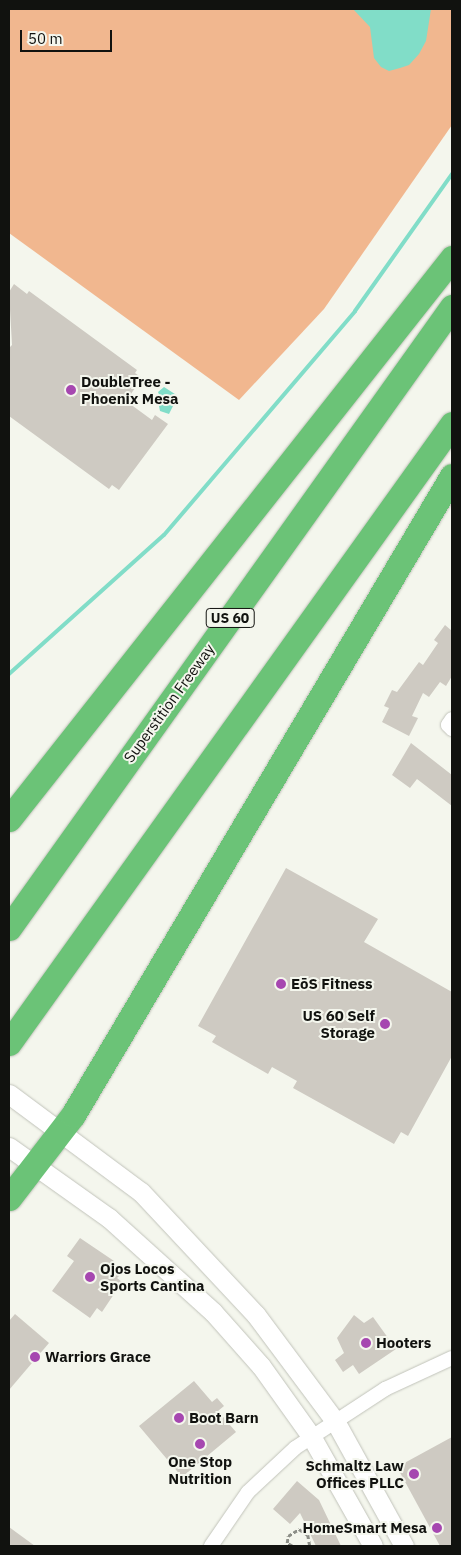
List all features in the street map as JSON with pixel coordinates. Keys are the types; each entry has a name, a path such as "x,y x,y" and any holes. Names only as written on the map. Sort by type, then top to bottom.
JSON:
{"highway":[{"path":"9,819 452,258"},
{"name":"Superstition Freeway","path":"9,928 452,307"},
{"path":"9,1043 452,424"},
{"path":"9,1198 36,1166 78,1107 452,476"}],"main road":[{"path":"9,1094 60,1130 140,1192 193,1244 272,1334 335,1421 404,1546"},
{"path":"9,1147 130,1236 213,1312 261,1366 311,1436 373,1546"}],"street":[{"path":"211,1546 248,1492 311,1436 385,1389 452,1358"}],"path":[{"path":"292,1546 287,1543 288,1536 299,1529 308,1535 309,1546 298,1546"}],"shaded area":[{"path":"9,9 452,9 452,125 324,309 239,400 9,233"},
{"path":"353,9 431,9 426,41 419,54 409,65 389,71 381,67 374,58 370,27"},
{"path":"164,387 178,396 169,414 160,411 159,406 162,402 158,392"}],"building":[{"name":"DoubleTree - Phoenix Mesa","path":"14,284 27,294 29,291 137,370 135,373 142,378 126,401 152,420 155,415 168,424 119,490 112,485 109,489 9,416 9,348 12,345 9,292"},
{"path":"445,625 452,631 452,676 446,686 440,682 429,697 423,693 412,716 418,718 409,736 382,722 389,708 384,706 392,690 397,692 419,662 423,665 438,643 434,640"},
{"path":"411,743 452,775 452,806 417,779 410,788 392,775"},
{"path":"286,868 378,919 364,942 452,992 452,1056 408,1136 401,1132 394,1144 293,1088 297,1081 272,1067 268,1074 212,1042 216,1036 198,1026"},
{"name":"Ojos Locos Sports Cantina","path":"80,1238 114,1261 109,1267 120,1275 117,1278 122,1282 102,1312 97,1308 90,1318 52,1291 74,1261 67,1256"},
{"path":"15,1314 49,1343 9,1390 9,1321"},
{"name":"Hooters","path":"354,1315 364,1323 373,1317 396,1349 359,1374 353,1365 343,1372 335,1360 344,1353 337,1338"},
{"path":"194,1381 212,1402 217,1398 224,1406 218,1411 236,1432 182,1477 139,1426"},
{"path":"452,1437 452,1546 440,1546 397,1467"},
{"path":"297,1481 319,1500 341,1546 316,1546 300,1513 290,1524 273,1509"},
{"path":"9,1527 35,1546 9,1546"}],"waterway":[{"path":"9,674 164,535 355,311 452,174"}],"place":[{"name":"DoubleTree - Phoenix Mesa","path":"71,390"},
{"name":"EōS Fitness","path":"281,984"},
{"name":"US 60 Self Storage","path":"385,1024"},
{"name":"Ojos Locos Sports Cantina","path":"90,1277"},
{"name":"Hooters","path":"366,1343"},
{"name":"Warriors Grace","path":"35,1357"},
{"name":"Boot Barn","path":"179,1418"},
{"name":"One Stop Nutrition","path":"200,1444"},
{"name":"Schmaltz Law Offices PLLC","path":"414,1474"},
{"name":"HomeSmart Mesa","path":"437,1528"}]}
